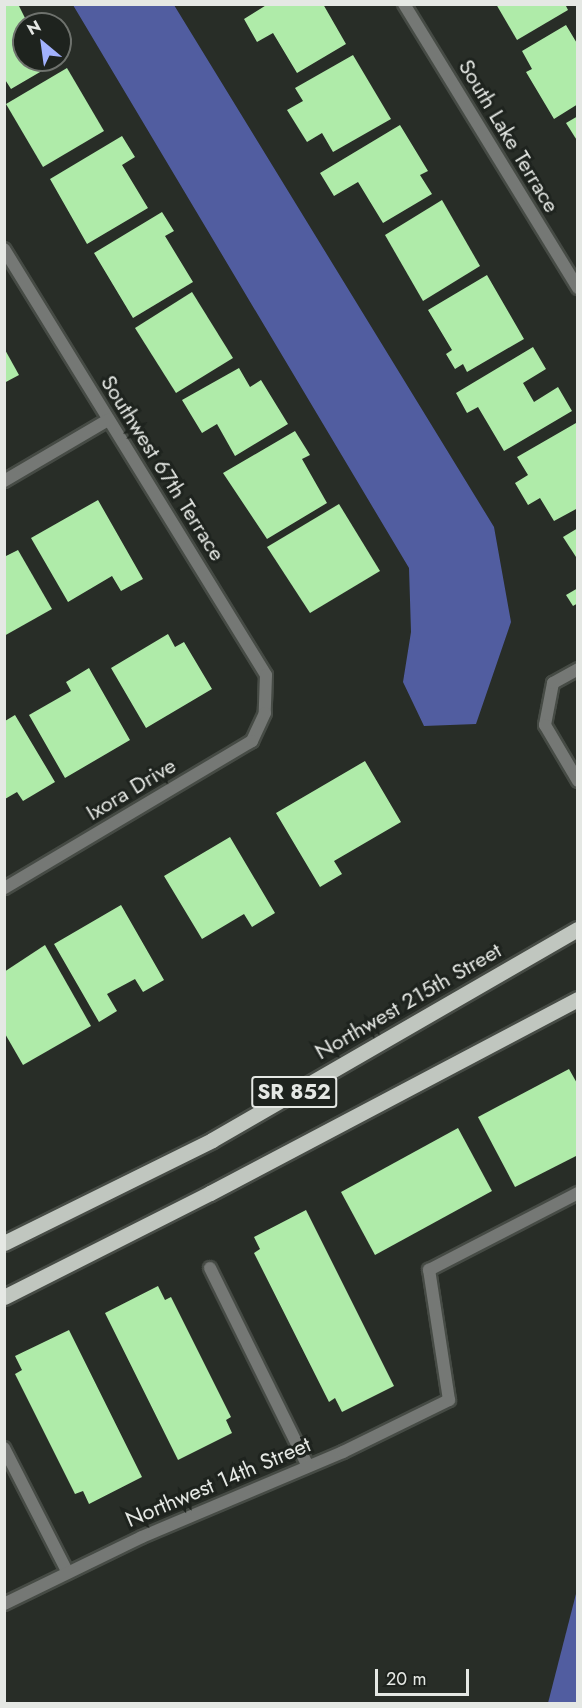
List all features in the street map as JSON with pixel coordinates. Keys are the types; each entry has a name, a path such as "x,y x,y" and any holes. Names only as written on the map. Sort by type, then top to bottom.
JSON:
{"main road":[{"name":"Northwest 215th Street","path":"4,1243 212,1140 578,929"},
{"name":"SR 852","path":"4,1297 221,1188 578,999"}],"street":[{"name":"South Lake Terrace","path":"404,4 578,288"},
{"name":"Southwest 67th Terrace","path":"4,249 266,675 265,713"},
{"path":"4,481 108,420"},
{"path":"578,669 553,683 545,726 578,781"},
{"name":"Ixora Drive","path":"4,888 252,741 265,713"},
{"name":"Northwest 14th Street","path":"4,1604 142,1537 308,1466 449,1400 429,1270 578,1193"},
{"path":"210,1268 308,1466"},
{"path":"4,1448 68,1573"}],"water":[{"path":"73,5 174,5 494,527 511,622 476,724 424,726 403,682 411,632 409,568"},
{"path":"577,1590 577,1703 548,1703"}],"building":[{"path":"18,4 22,12 12,12 12,72 40,72 11,89 4,78 4,6"},
{"path":"268,4 323,4 346,44 297,73 273,33 257,42 244,19"},
{"path":"496,4 565,4 568,10 517,40"},
{"path":"566,25 578,45 578,104 554,119 526,72 532,69 522,51"},
{"path":"353,55 391,119 333,152 322,133 307,142 287,110 303,101 295,88"},
{"path":"60,72 69,72 104,131 43,167 6,104"},
{"path":"578,116 578,142 566,123"},
{"path":"400,125 428,171 420,175 432,194 383,223 358,182 334,196 320,173"},
{"path":"122,136 135,157 122,165 148,208 87,244 50,179"},
{"path":"442,200 480,266 423,301 385,235"},
{"path":"162,212 174,231 165,236 193,282 133,318 94,253"},
{"path":"487,275 524,339 467,372 463,364 455,369 446,354 452,350 428,310"},
{"path":"192,292 233,358 176,393 135,328"},
{"path":"533,347 546,369 523,383 534,402 558,387 572,411 504,451 478,407 467,413 456,393"},
{"path":"4,348 19,375 4,383"},
{"path":"239,368 250,387 261,380 288,424 235,456 217,424 202,433 182,400"},
{"path":"576,423 578,508 554,521 540,498 528,505 515,483 528,475 517,457"},
{"path":"295,431 310,455 302,459 327,503 267,539 223,473"},
{"path":"98,500 143,579 121,591 112,576 68,602 31,538"},
{"path":"339,504 380,571 310,613 267,547"},
{"path":"578,528 578,560 563,537"},
{"path":"18,550 52,609 4,636 4,557"},
{"path":"578,588 578,603 573,606 566,595"},
{"path":"168,634 175,647 184,642 212,689 146,728 111,668"},
{"path":"89,668 130,740 65,778 29,715 71,691 66,682"},
{"path":"15,715 55,782 23,801 17,792 5,799 5,721"},
{"path":"365,761 401,822 334,861 342,874 320,887 276,813"},
{"path":"230,837 275,913 252,927 244,914 202,939 164,876"},
{"path":"121,905 164,980 143,992 135,979 107,994 117,1011 99,1022 54,944"},
{"path":"45,945 91,1026 23,1065 4,1032 4,972"},
{"path":"569,1069 578,1085 578,1155 515,1187 478,1117"},
{"path":"458,1128 492,1191 375,1255 341,1192"},
{"path":"306,1210 394,1386 342,1412 335,1398 329,1402 254,1253 260,1249 254,1237"},
{"path":"158,1286 165,1300 171,1297 231,1417 226,1420 232,1433 178,1460 105,1313"},
{"path":"69,1330 142,1477 89,1504 83,1491 75,1494 15,1374 22,1370 15,1356"}]}
